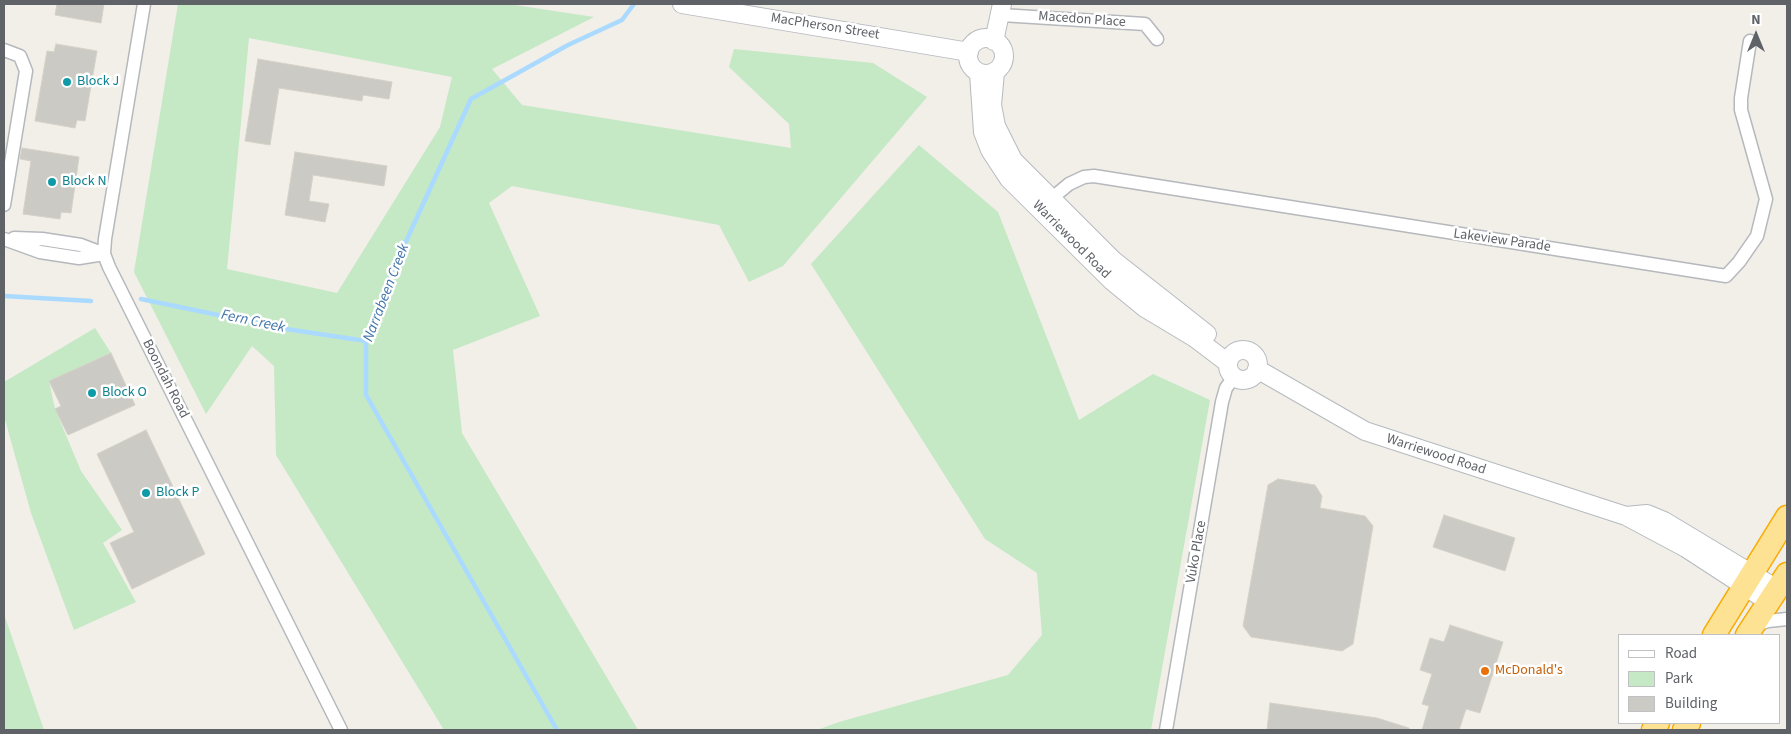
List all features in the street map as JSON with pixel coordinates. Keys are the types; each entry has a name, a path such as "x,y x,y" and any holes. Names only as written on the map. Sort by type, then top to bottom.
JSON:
{"highway":[{"path":"1715,634 1787,517"},
{"path":"1750,631 1780,590"}],"street":[{"name":"Boondah Road","path":"144,4 104,254 341,730"},
{"name":"MacPherson Street","path":"682,4 969,52"},
{"path":"994,41 1001,10"},
{"name":"Macedon Place","path":"1001,10 1145,24 1157,39"},
{"path":"989,39 994,41 1004,53 1002,64 987,72 970,64 969,52 979,40 989,39"},
{"name":"Lakeview Parade","path":"1045,204 1069,184 1084,177 1094,176 1726,276 1739,262 1757,236 1766,199 1741,110 1741,98 1750,41"},
{"path":"4,50 20,56 26,71 4,206"},
{"name":"Warriewood Road","path":"987,72 998,134 1013,160 1045,204 1113,260 1232,364"},
{"path":"4,238 61,242 81,246 104,254"},
{"path":"1239,350 1251,352 1256,356 1257,369 1248,379 1241,380 1232,364 1239,350"},
{"name":"Vuko Place","path":"1166,730 1222,402 1232,364"},
{"name":"Warriewood Road","path":"1257,369 1365,431 1626,516 1647,514 1664,521 1748,580 1780,590"},
{"path":"1750,631 1768,621 1787,619"}],"green space":[{"path":"178,4 508,4 594,17 492,69 522,105 791,148 789,124 729,67 734,49 873,63 927,97 783,266 749,282 719,225 512,186 489,203 540,316 453,350 462,433 638,730 444,730 276,455 274,366 252,346 206,414 134,272","holes":["249,38 452,77 440,127 337,293 227,269"]},
{"path":"919,145 998,212 1079,420 1153,374 1210,400 1151,730 817,730 839,722 1008,675 1042,635 1037,573 985,539 811,264"},
{"path":"95,328 111,353 49,381 55,409 81,471 122,530 103,543 136,602 74,630 31,513 4,416 4,382"},
{"path":"4,614 44,730 4,730"}],"building":[{"path":"57,4 104,4 101,23 55,15"},
{"name":"Block J","path":"56,44 97,51 85,121 77,120 75,128 35,121 47,51 54,52"},
{"path":"258,59 392,82 389,99 363,95 362,101 279,88 270,145 245,141"},
{"name":"Block N","path":"22,148 79,157 71,213 61,212 60,219 23,214 31,161 20,159"},
{"path":"295,152 387,166 384,186 313,175 309,201 329,204 325,222 285,215"},
{"name":"Block O","path":"111,353 135,405 68,435 55,409 61,406 49,381"},
{"name":"Block P","path":"146,430 205,554 132,589 110,543 134,532 97,454"},
{"path":"1278,479 1315,485 1322,496 1320,508 1365,516 1373,526 1353,644 1342,651 1251,637 1243,626 1268,485"},
{"path":"1444,515 1515,538 1505,571 1433,547"},
{"path":"1450,625 1503,642 1480,713 1466,709 1459,730 1422,730 1429,706 1422,704 1432,674 1420,670 1430,638 1444,642"},
{"path":"1270,703 1377,718 1409,728 1409,730 1267,730"}],"waterway":[{"name":"Narrabeen Creek","path":"557,730 366,395 366,341 387,283 471,99 568,45 622,20 634,4"},
{"name":"Fern Creek","path":"4,296 91,301"},
{"name":"Fern Creek","path":"141,299 286,329 366,341"}],"place":[{"name":"Block J","path":"67,82"},
{"name":"Block N","path":"52,182"},
{"name":"Block O","path":"92,393"},
{"name":"Block P","path":"146,493"},
{"name":"McDonald's","path":"1485,671"}]}
